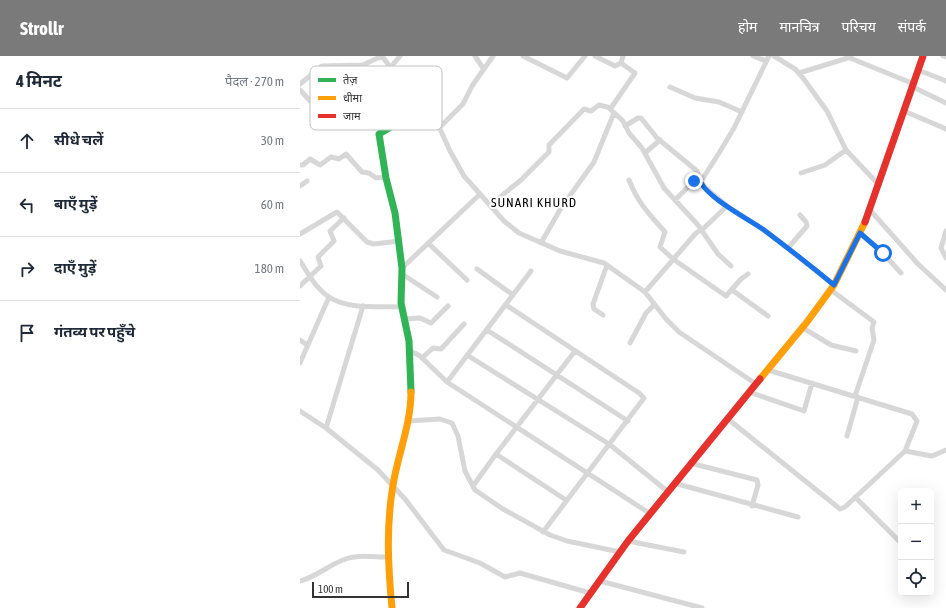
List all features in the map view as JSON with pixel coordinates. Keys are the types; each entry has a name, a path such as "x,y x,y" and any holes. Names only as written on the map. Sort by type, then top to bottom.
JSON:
{"street":[{"path":"322,66 363,65 382,56 389,66"},
{"path":"392,66 400,56"},
{"path":"475,56 483,68"},
{"path":"442,125 463,104 483,68 493,56"},
{"path":"523,56 567,78 586,56"},
{"path":"595,56 615,66 621,63 623,56"},
{"path":"674,200 693,182 700,180 719,153 742,112 768,58 753,56"},
{"path":"774,56 799,73 827,111 846,150 878,185"},
{"path":"580,608 628,541 667,491 803,328 832,287 860,233 870,210 923,56"},
{"path":"799,73 852,57 946,103"},
{"path":"610,109 635,73 621,63"},
{"path":"918,70 946,81"},
{"path":"300,84 310,75"},
{"path":"670,87 695,98 719,102 742,112"},
{"path":"300,90 310,101"},
{"path":"490,205 521,180 549,152 550,145 585,109 591,111 599,105 610,109 624,122 625,126 645,153 658,179 674,200 701,230 715,250 731,266"},
{"path":"904,111 946,129"},
{"path":"541,243 561,208 591,166 614,113"},
{"path":"625,126 640,118 660,140 696,170 703,186 727,206 756,224 788,248 874,322 872,328 874,340 856,397 847,436"},
{"path":"382,130 379,134 386,177 395,208 399,241 402,271 402,307 409,350 411,392 408,421 393,484 388,518 387,557 392,608"},
{"path":"441,130 454,158 469,183 513,229 565,253 590,258 607,265 645,292 654,305 679,332 756,384"},
{"path":"645,153 660,140"},
{"path":"801,174 825,166 846,150"},
{"path":"300,165 303,165 310,159 320,165 332,157 339,159 346,154 363,172 369,173 376,178 386,177"},
{"path":"629,180 638,200 649,216 665,232 660,247 673,259 728,296 741,279 748,274"},
{"path":"300,186 307,181"},
{"path":"402,271 428,243 479,195"},
{"path":"645,292 696,233 727,206"},
{"path":"870,210 918,264 945,290"},
{"path":"300,234 336,212 344,218 367,242 374,244 399,241"},
{"path":"788,248 807,226 807,223 800,216"},
{"path":"300,286 321,265 318,256 334,241 330,230 344,218"},
{"path":"946,231 942,248 946,258"},
{"path":"860,233 880,250 901,273"},
{"path":"428,243 467,280"},
{"path":"300,261 310,276 329,297 343,302 363,306 402,307"},
{"path":"603,316 594,309 593,304 607,265"},
{"path":"478,269 513,296"},
{"path":"402,271 437,297"},
{"path":"447,382 531,271"},
{"path":"945,290 946,282"},
{"path":"732,290 768,316"},
{"path":"300,363 329,297"},
{"path":"506,305 642,396 643,401 543,532"},
{"path":"630,343 646,313 654,305"},
{"path":"326,428 363,306"},
{"path":"404,319 420,318 431,323 448,306"},
{"path":"422,358 433,348 441,349 464,324"},
{"path":"803,328 828,344 856,351"},
{"path":"487,330 558,374 628,421"},
{"path":"300,340 307,345"},
{"path":"409,350 422,358 447,382 649,514"},
{"path":"473,486 516,427 575,351"},
{"path":"467,355 609,444 667,491"},
{"path":"728,419 837,507 843,508 905,451 916,424 916,417 912,414 768,370"},
{"path":"749,392 804,411 812,383"},
{"path":"300,411 362,455 393,484 439,545 446,551 480,563 505,577 520,573 590,593"},
{"path":"408,421 440,419 452,423 458,436 465,471 475,490 503,509 543,532 563,540 620,552"},
{"path":"905,451 932,456 946,450"},
{"path":"496,454 566,500"},
{"path":"690,463 757,480 758,485 752,506"},
{"path":"674,483 752,506 798,517"},
{"path":"855,497 898,540"},
{"path":"628,541 684,552"},
{"path":"300,581 319,574 344,559 356,557 387,557"},
{"path":"600,581 702,608"}],"traffic: fast":[{"path":"386,130 379,134 386,178 395,213 402,268 401,303 409,341 411,392"}],"traffic: slow":[{"path":"760,379 807,322 834,285 865,222"},
{"path":"392,608 389,577 389,516 395,473 409,416 411,392"}],"traffic: jam":[{"path":"865,222 923,56"},
{"path":"580,608 628,541 760,379"}],"district":[{"name":"SUNARI KHURD","path":"534,202"}],"route":[{"path":"694,181 700,180 703,186 727,206 763,229 834,285 860,233 883,253"}]}
